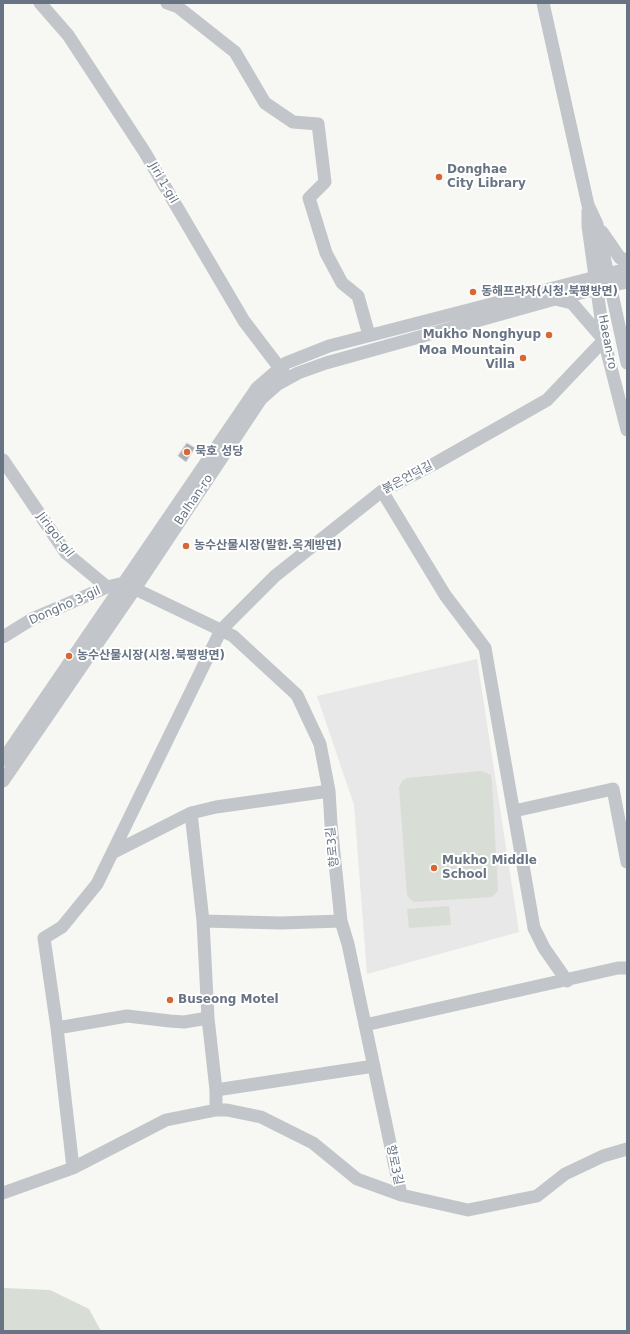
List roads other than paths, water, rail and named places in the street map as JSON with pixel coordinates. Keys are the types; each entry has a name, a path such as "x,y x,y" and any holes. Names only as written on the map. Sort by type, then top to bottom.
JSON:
{"street":[{"name":"Jiri 1-gil","path":"40,3 68,35 144,151 244,321 283,373"},
{"path":"167,3 178,7 235,52 265,103 293,122 318,124 325,182 309,198 326,253 342,283 358,296 369,335"},
{"name":"Haean-ro","path":"543,3 588,205 588,226 627,363"},
{"name":"Haean-ro","path":"588,205 597,224 603,281 604,340 627,430"},
{"path":"597,224 620,258 627,260"},
{"name":"Balhan-ro","path":"3,781 257,388 283,373 326,363 555,299 603,281 627,268"},
{"name":"Balhan-ro","path":"283,373 286,363 329,346 369,335 603,281 627,282"},
{"path":"555,299 572,303 604,340"},
{"name":"붉은언덕길","path":"57,1028 44,938 62,927 97,884 221,630 275,576 382,491 434,464 547,400 604,340"},
{"name":"Jirigol-gil","path":"3,460 66,553 107,587"},
{"path":"382,491 445,595 485,648 534,928 544,948 567,980"},
{"name":"Balhan-ro","path":"3,760 129,586"},
{"path":"107,587 129,586"},
{"name":"향로3길","path":"129,586 233,636 297,695 320,744 329,791 341,921 374,1066 401,1195"},
{"name":"Dongho 3-gil","path":"3,637 32,619 107,587"},
{"path":"514,811 612,789 627,862"},
{"path":"112,853 191,813 216,807 329,791"},
{"path":"191,813 203,921 208,1018 216,1090 216,1110"},
{"path":"203,921 281,923 341,921"},
{"path":"365,1026 618,968 627,968"},
{"path":"73,1168 57,1028 127,1016 170,1022 184,1022 208,1018"},
{"path":"216,1090 374,1066"},
{"path":"3,1193 73,1168 166,1120 216,1110 227,1110 261,1117 312,1143 357,1179 401,1195 468,1210 537,1196 565,1174 604,1156 627,1149"}],"place":[{"name":"Donghae City Library","path":"439,177"},
{"name":"동해프라자(시청.북평방면)","path":"473,292"},
{"name":"Mukho Nonghyup","path":"549,335"},
{"name":"Moa Mountain Villa","path":"523,358"},
{"name":"묵호 성당","path":"187,452"},
{"name":"농수산물시장(발한.옥계방면)","path":"186,546"},
{"name":"농수산물시장(시청.북평방면)","path":"69,656"},
{"name":"Mukho Middle School","path":"434,868"},
{"name":"Buseong Motel","path":"170,1000"}]}
